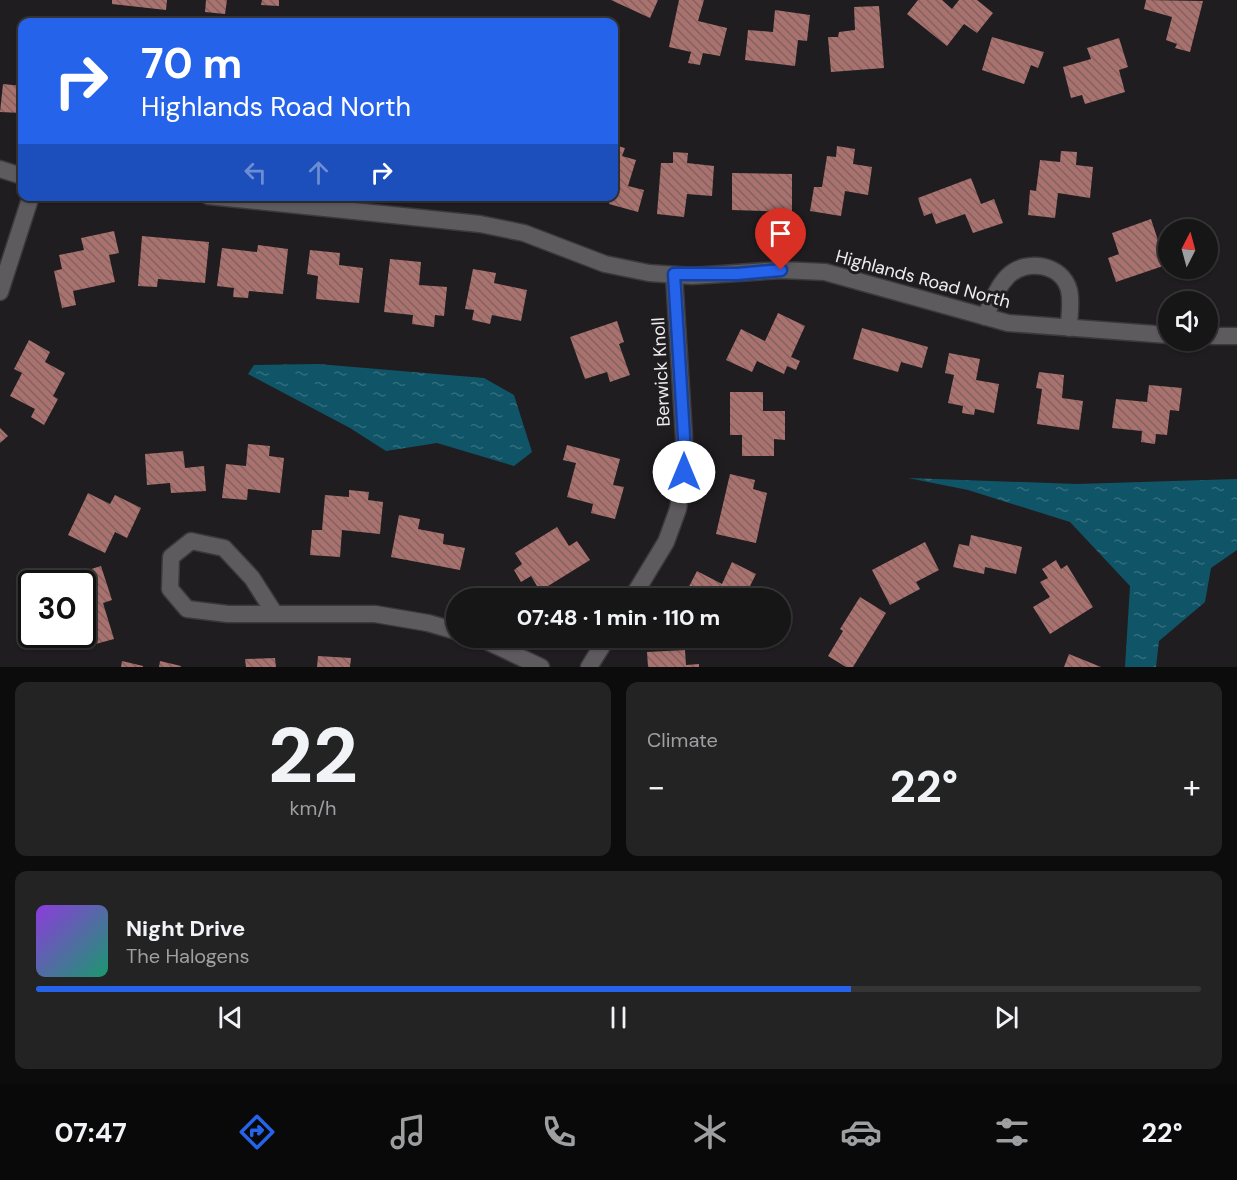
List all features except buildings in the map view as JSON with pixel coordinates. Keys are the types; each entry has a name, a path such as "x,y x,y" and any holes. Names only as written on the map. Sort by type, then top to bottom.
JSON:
{"street":[{"path":"0,169 18,175"},
{"path":"0,292 29,201"},
{"name":"Highlands Road North","path":"257,201 480,224 524,233 605,264 649,273 737,274 781,270 825,272 1008,323 1158,334"},
{"path":"985,316 999,287 1010,274 1023,267 1037,265 1053,269 1063,278 1069,290 1069,328"},
{"name":"Berwick Knoll","path":"638,588 666,542 678,509 684,472 674,274"},
{"path":"1218,336 1237,336"},
{"path":"275,614 252,578 224,548 192,541 171,557 170,589 187,609 228,614 275,614 375,614 446,628"},
{"path":"501,648 541,667"},
{"path":"589,667 601,648"}],"water":[{"path":"318,364 484,378 514,395 532,452 514,466 437,443 386,451 350,428 248,374 254,365"},
{"path":"908,478 1077,484 1237,479 1237,550 1211,568 1205,602 1159,641 1156,667 1125,667 1130,586 1070,522 968,490"}],"route":[{"path":"684,472 674,274 692,276 781,270"}]}
